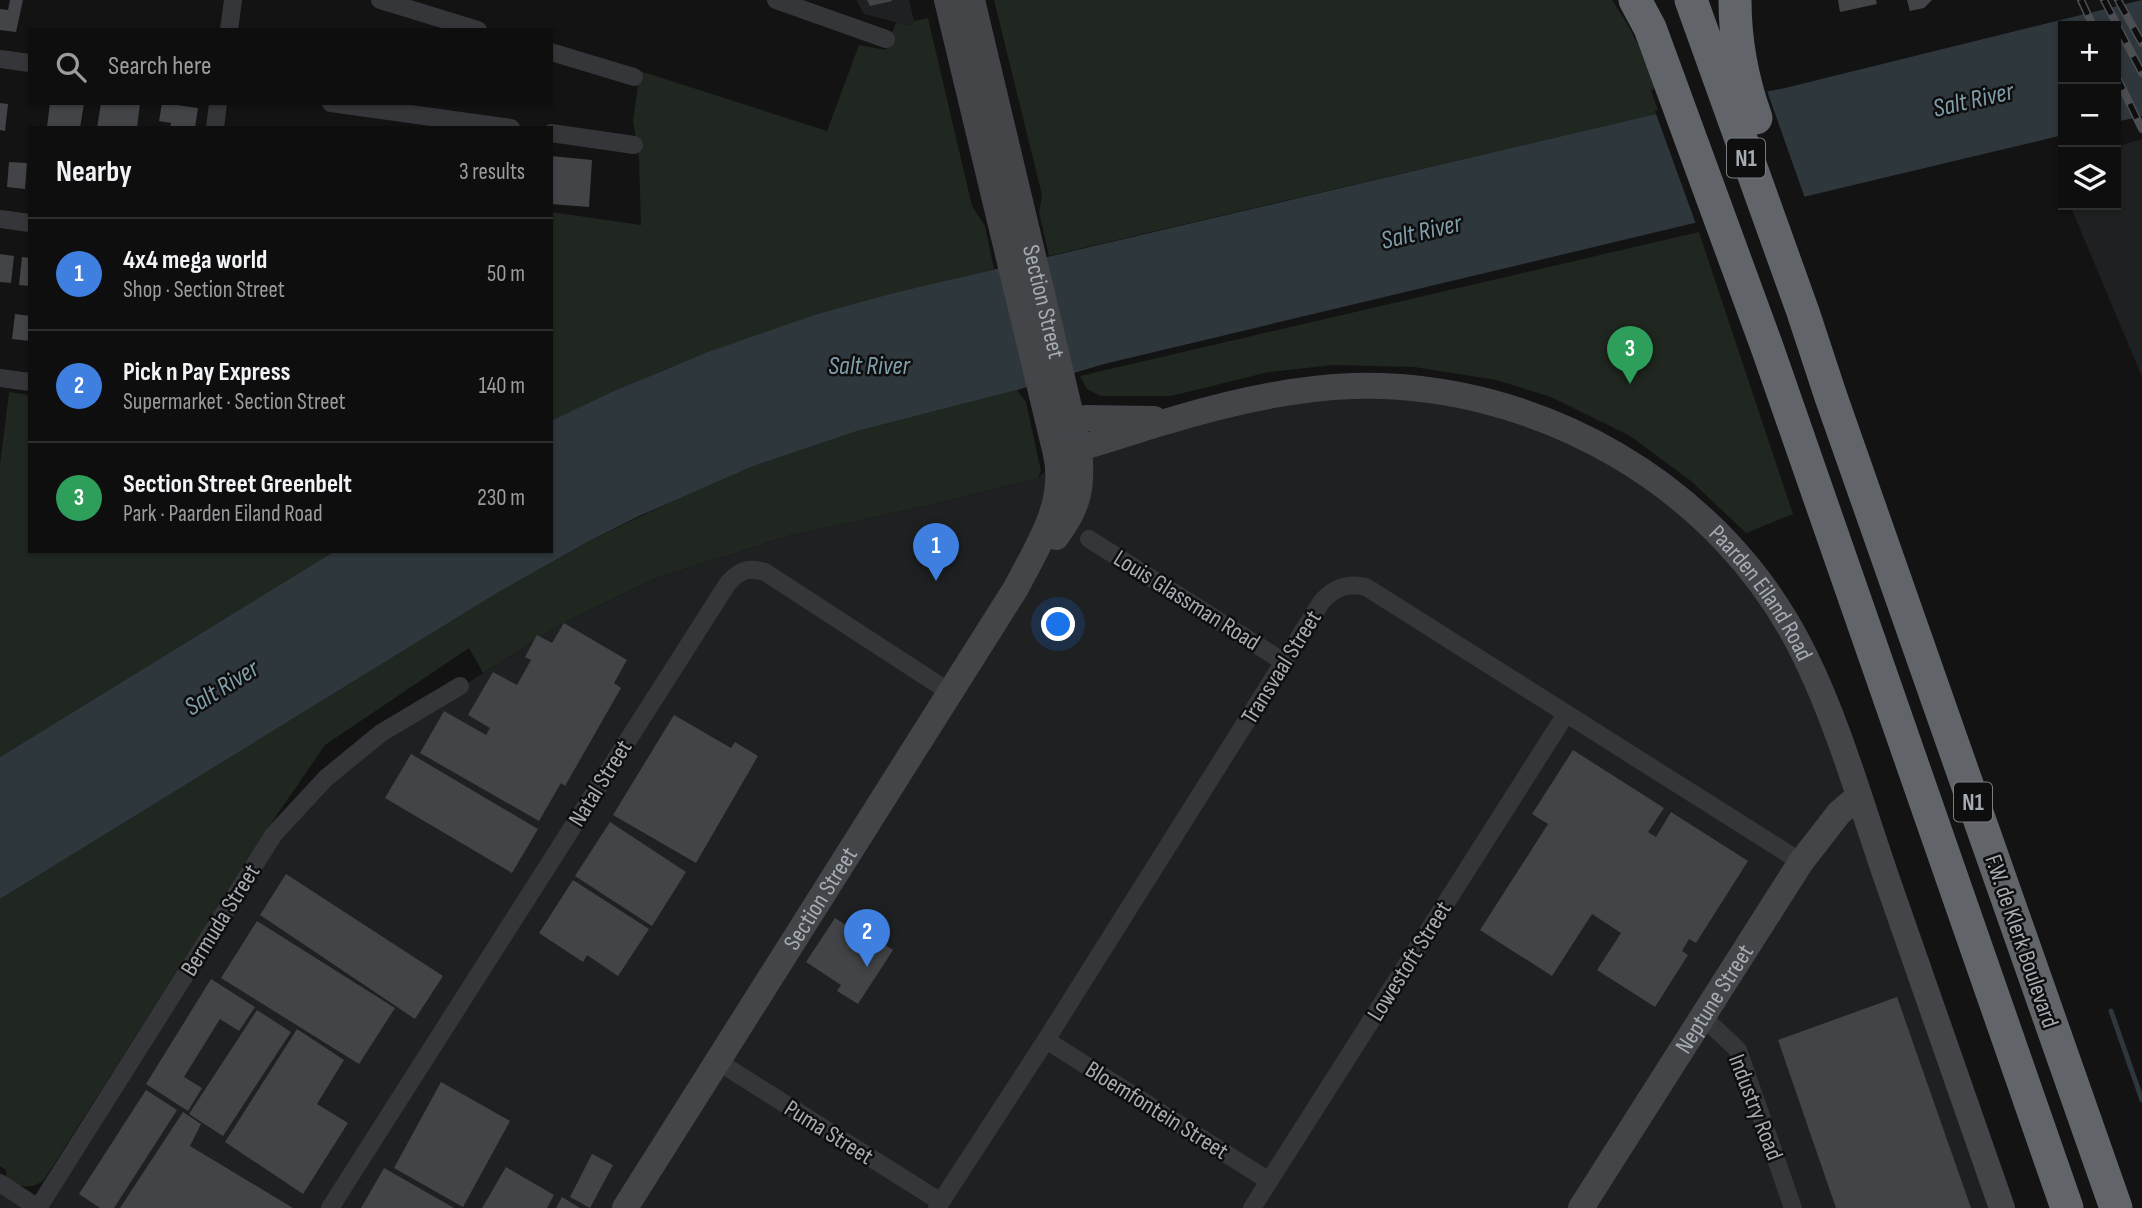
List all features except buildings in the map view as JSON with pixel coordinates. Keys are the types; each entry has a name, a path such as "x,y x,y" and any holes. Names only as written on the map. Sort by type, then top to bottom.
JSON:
{"highway":[{"path":"1620,0 1651,56 1703,93"},
{"name":"N1","path":"1635,0 1650,28 1703,93 1757,225"},
{"path":"1656,0 1684,62 1703,93"},
{"name":"N1","path":"1691,0 1703,93 1757,225"},
{"path":"1703,93 1735,30 1735,0"},
{"name":"F.W. de Klerk Boulevard","path":"1757,225 1803,312 1830,397 2116,1208"},
{"name":"F.W. de Klerk Boulevard","path":"1757,225 1767,347 1788,414 2067,1208"}],"street":[{"path":"229,28 233,0"},
{"path":"380,0 471,28"},
{"path":"776,0 886,39"},
{"name":"Section Street","path":"947,0 1019,245"},
{"name":"Section Street","path":"625,1208 1016,588 1063,527 1080,492 1019,245 972,0"},
{"path":"553,53 634,77"},
{"path":"0,59 28,63"},
{"path":"215,126 218,105"},
{"path":"345,105 497,126"},
{"path":"553,133 634,145"},
{"path":"0,219 28,223"},
{"path":"0,378 28,382"},
{"name":"Paarden Eiland Road","path":"1068,452 1173,419 1295,391 1353,386 1395,387 1433,390 1498,404 1555,424 1632,464 1666,488 1702,518 1754,574 1803,652 1859,796 2002,1208"},
{"name":"Paarden Eiland Road","path":"1061,423 1173,419"},
{"name":"Louis Glassman Road","path":"1089,539 1284,662"},
{"name":"Natal Street","path":"330,1208 720,595 737,573 751,568 765,572 951,694"},
{"name":"Transvaal Street","path":"939,1205 1329,593 1348,585 1366,587 1801,862"},
{"name":"Bermuda Street","path":"38,1208 274,835 326,778 381,733 460,686"},
{"name":"Lowestoft Street","path":"1252,1208 1566,714"},
{"name":"Neptune Street","path":"1581,1208 1801,862 1839,813 1859,796"},
{"name":"Industry Road","path":"1703,1017 1738,1050 1793,1208"},
{"name":"Bloemfontein Street","path":"1046,1040 1269,1181"},
{"name":"Puma Street","path":"717,1061 939,1205"},
{"path":"0,1183 38,1208"}],"shaded area":[{"path":"856,0 909,0 914,21 911,26 864,14"},
{"path":"994,0 1612,0 1647,65 1655,88 1651,91 1658,110 1655,111 1656,114 1049,256 1039,212 1042,195"},
{"path":"928,18 972,206 985,226 994,269 814,315 666,369 553,420 553,212 641,225 639,157 633,121 640,71 827,131 859,45 886,50 896,22 911,26 914,21"},
{"path":"2142,139 2142,377 2072,210 2121,210 2121,145"},
{"path":"1699,232 1793,514 1746,533 1691,481 1630,436 1551,397 1496,380 1414,367 1333,365 1269,372 1171,396 1101,396 1087,389 1080,376"},
{"path":"1017,390 1026,402 1041,471 1038,478 788,536 656,578 563,623 483,673 469,648 325,745 268,828 44,1180 26,1186 7,1180 6,1170 0,1166 0,899 497,593 589,541 751,467 857,431"},
{"path":"9,392 28,395 28,553 332,553 0,757 0,465"},
{"path":"1270,396 1489,402 1679,500 1791,634 2010,1208 39,1208 275,836 327,780 461,687 563,623 656,578 788,536 1038,478 1086,436"},
{"path":"0,1183 39,1208 0,1208"}],"water":[{"name":"Salt River","path":"2142,0 2142,116 2121,121 2121,21 2058,21 2058,136 1104,364 1017,390 857,431 751,467 639,516 497,593 0,899 0,757 332,553 553,553 553,420 614,391 708,352 814,315 894,293 1656,114 1785,88"}],"pier":[{"path":"1766,88 1806,201 1697,227 1655,111"}],"waterway":[{"path":"2111,1011 2142,1100"}],"railway":[{"path":"2081,0 2091,21"},
{"path":"2104,0 2142,73"},
{"path":"2118,0 2142,43"},
{"path":"2120,84 2142,129"}],"place":[{"name":"Section Street Greenbelt","path":"1630,384"},
{"name":"4x4 mega world","path":"936,581"},
{"name":"Pick n Pay Express","path":"867,967"}]}
